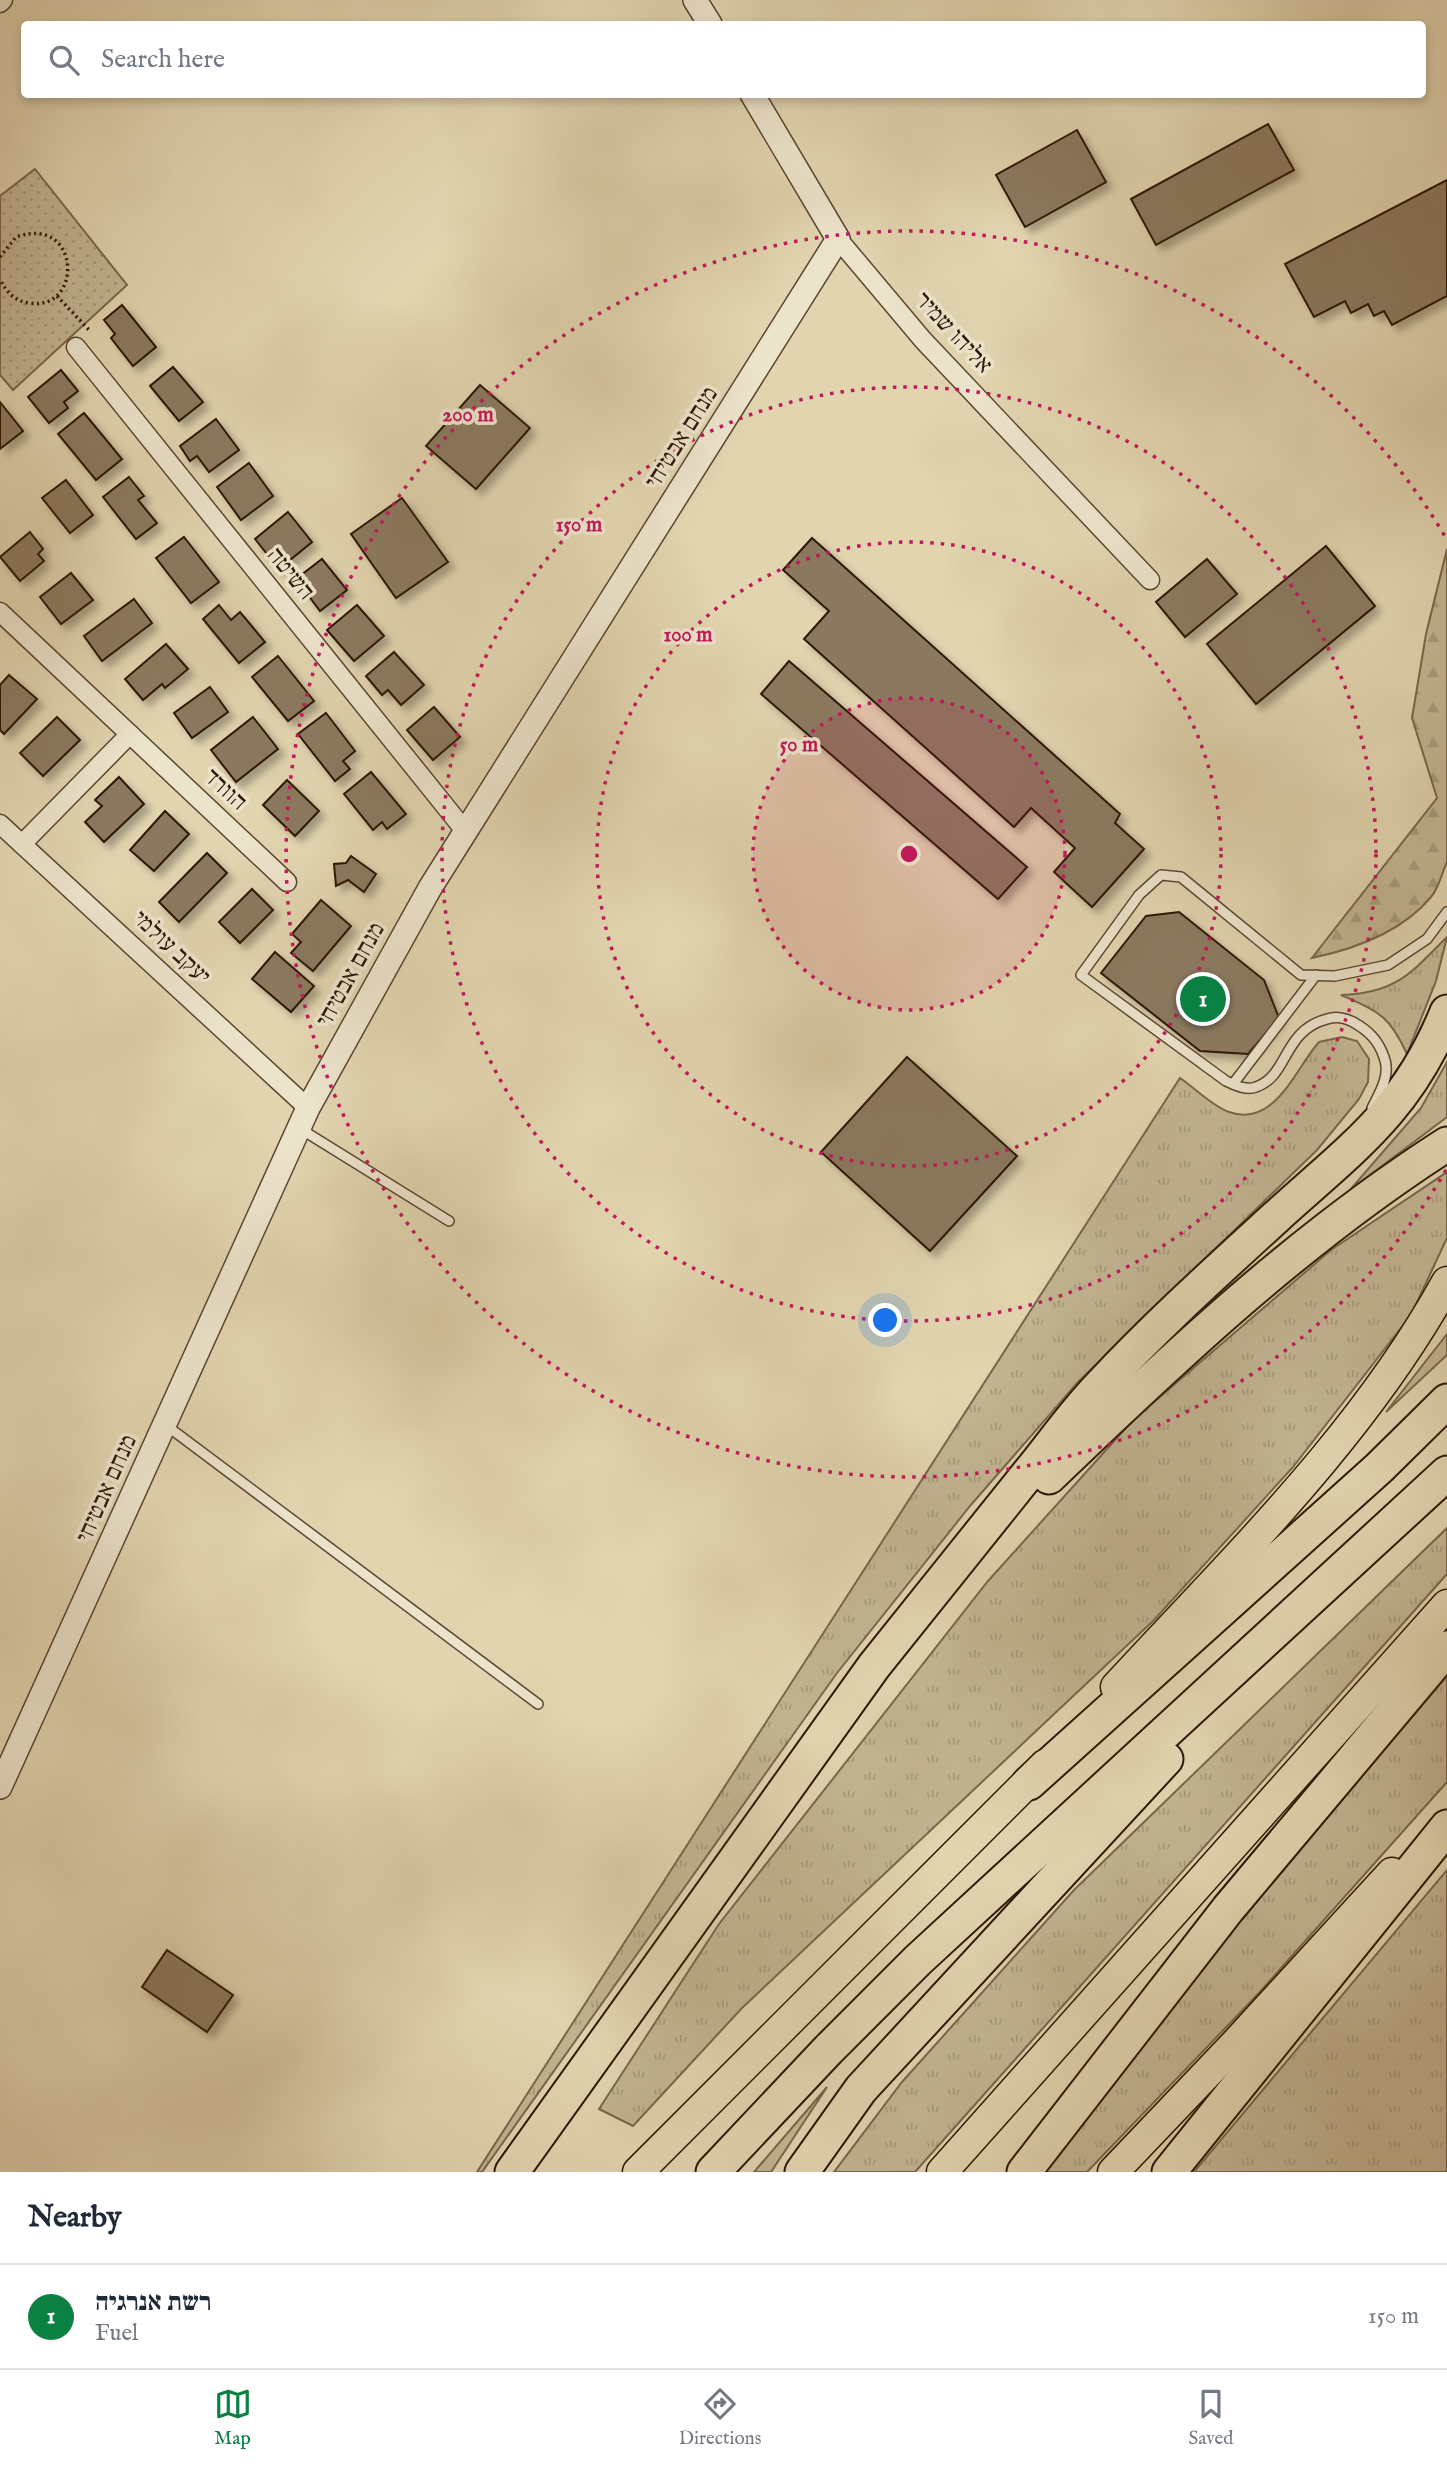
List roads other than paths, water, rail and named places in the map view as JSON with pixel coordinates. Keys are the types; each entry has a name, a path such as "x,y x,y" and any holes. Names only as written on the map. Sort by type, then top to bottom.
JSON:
{"highway":[{"path":"512,2172 874,1666 924,1603 1098,1388 1202,1285 1354,1150 1405,1093 1429,1054 1447,1012"},
{"path":"924,1603 974,1549 1171,1359 1313,1239 1437,1151"},
{"path":"638,2172 1028,1783 1304,1483 1406,1351 1447,1282"},
{"path":"1028,1783 1379,1468 1447,1401"},
{"path":"713,2172 828,2050 918,1960 1447,1473"},
{"path":"802,2172 861,2089 1342,1570"},
{"path":"942,2172 1447,1605"},
{"path":"1024,2172 1228,1909 1447,1647"},
{"path":"1112,2172 1236,2043 1447,1813"},
{"path":"1169,2172 1447,1827"},
{"path":"530,2172 704,1907"}],"street":[{"path":"695,0 708,21"},
{"name":"אליהו שמיר","path":"754,98 838,239 923,340 1150,580"},
{"name":"מנחם אבטיחי","path":"0,1787 304,1118 383,970 466,832 838,239"},
{"name":"השיטה","path":"75,347 466,832"},
{"name":"הוורד","path":"0,612 286,882"},
{"path":"22,844 130,734"},
{"name":"יעקב עולמי","path":"0,824 304,1118"}],"lane":[{"path":"1364,1119 1385,1081 1386,1061 1377,1040 1348,1019 1333,1017 1312,1023 1300,1031 1269,1080 1255,1088 1233,1084 1082,975 1139,895 1161,876 1181,877 1301,975 1364,972 1388,965 1427,939 1447,912"},
{"path":"1233,1084 1316,975"},
{"path":"304,1118 449,1221"},
{"path":"1287,1208 1356,1128"},
{"path":"165,1424 538,1704"}],"place":[{"name":"רשת אנרגיה","path":"1203,999"}]}
